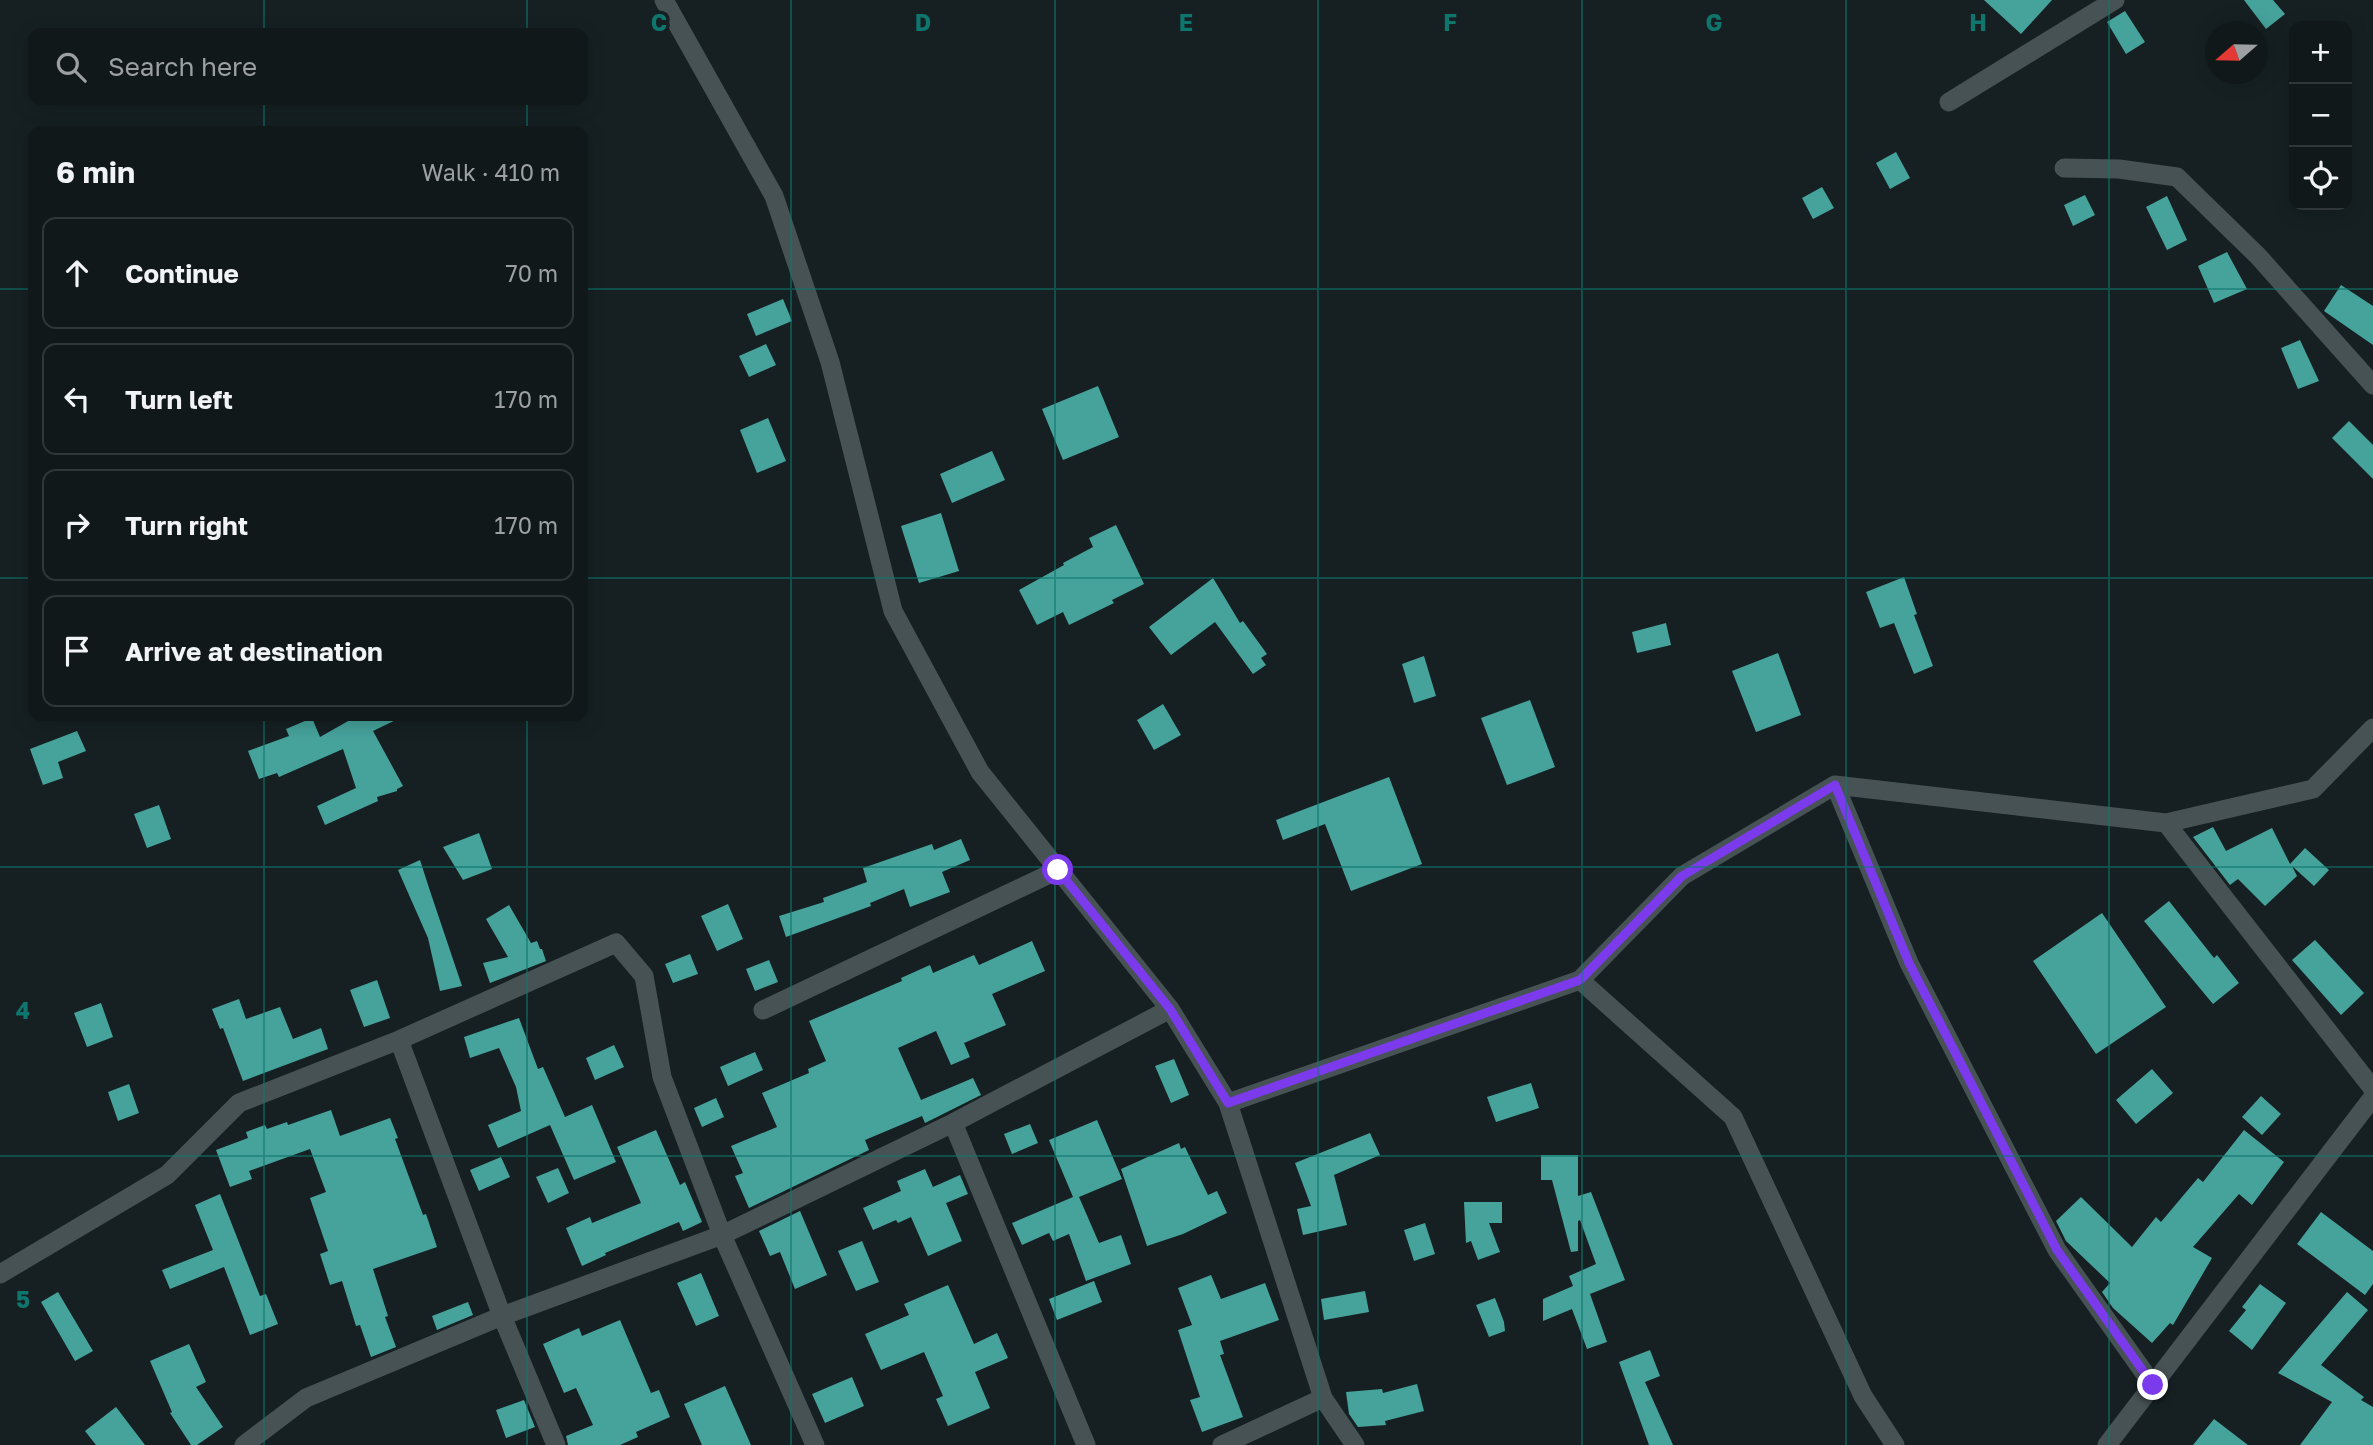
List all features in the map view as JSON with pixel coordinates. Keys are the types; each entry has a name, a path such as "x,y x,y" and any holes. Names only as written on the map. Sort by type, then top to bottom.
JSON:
{"street":[{"path":"664,0 774,196 830,362 893,611 980,772 1170,1009 1228,1103 1323,1398 1355,1445"},
{"path":"1949,102 2115,0"},
{"path":"2064,168 2119,169 2177,177 2258,256 2373,385"},
{"path":"1228,1103 1580,980 1682,876 1835,785 2166,823 2314,789 2373,728"},
{"path":"1835,785 1909,963 2057,1250 2153,1385"},
{"path":"2166,823 2373,1089"},
{"path":"763,1010 1058,870"},
{"path":"0,1274 167,1175 239,1103 399,1040 616,943 644,976 662,1077 722,1235 815,1445"},
{"path":"1580,980 1733,1117 1863,1396 1895,1445"},
{"path":"244,1445 306,1398 502,1316 722,1235 953,1123 1170,1009"},
{"path":"399,1040 502,1316 556,1445"},
{"path":"2107,1445 2373,1097"},
{"path":"953,1123 1086,1445"},
{"path":"1222,1445 1323,1398"}],"building":[{"path":"1984,0 2052,0 2021,34"},
{"path":"2244,0 2273,0 2285,14 2268,27 2268,21 2260,21"},
{"path":"2125,11 2145,42 2126,54 2107,22"},
{"path":"1896,152 1910,178 1890,189 1876,163"},
{"path":"1822,187 1834,208 1813,219 1802,198"},
{"path":"2085,195 2095,215 2073,226 2064,205"},
{"path":"2167,196 2187,240 2167,250 2146,207"},
{"path":"2227,252 2247,289 2214,303 2198,266"},
{"path":"2341,285 2373,306 2373,345 2324,311"},
{"path":"783,299 792,321 756,336 747,314"},
{"path":"2300,340 2319,381 2298,389 2281,348"},
{"path":"766,344 776,365 749,377 739,356"},
{"path":"1098,386 1119,437 1063,460 1042,409"},
{"path":"768,418 786,461 757,473 740,430"},
{"path":"2349,421 2373,445 2373,479 2332,438"},
{"path":"992,451 1005,480 952,503 940,474"},
{"path":"941,513 959,571 919,583 901,526"},
{"path":"1116,525 1144,584 1112,600 1114,603 1069,625 1063,612 1037,625 1019,590 1093,547 1089,538"},
{"path":"1904,577 1917,614 1914,615 1933,666 1914,674 1894,623 1880,628 1866,592"},
{"path":"1213,578 1240,623 1243,621 1267,654 1261,658 1266,665 1253,674 1215,622 1171,655 1149,627"},
{"path":"1666,623 1671,645 1637,653 1632,632"},
{"path":"1778,653 1801,715 1756,732 1732,671"},
{"path":"1424,656 1436,696 1414,703 1402,664"},
{"path":"1530,700 1555,767 1507,785 1481,718"},
{"path":"1163,704 1181,735 1154,750 1137,720"},
{"path":"305,721 313,721 320,737 348,721 394,721 373,731 403,786 397,791 377,797 378,801 325,825 317,806 356,788 343,749 279,777 277,773 259,779 248,751 289,736 286,729"},
{"path":"77,731 86,751 58,762 63,778 43,785 30,749"},
{"path":"1389,777 1422,864 1351,891 1325,824 1283,840 1276,820"},
{"path":"159,805 171,839 147,848 134,814"},
{"path":"2213,827 2226,851 2272,828 2290,864 2305,848 2329,870 2314,886 2292,866 2297,876 2265,906 2238,879 2230,885 2193,837"},
{"path":"479,833 492,869 463,880 443,847"},
{"path":"961,839 970,860 942,872 950,892 910,907 904,889 870,903 871,906 786,937 779,916 824,902 823,898 867,882 863,868 932,844 934,850"},
{"path":"420,860 462,986 440,991 428,938 398,870"},
{"path":"2169,901 2214,958 2217,955 2239,983 2213,1004 2144,921"},
{"path":"728,904 743,939 717,951 701,916"},
{"path":"509,905 531,943 537,941 546,961 490,983 483,963 508,957 486,919"},
{"path":"2102,913 2166,1007 2096,1054 2033,961"},
{"path":"2315,940 2364,993 2341,1015 2292,960"},
{"path":"1032,941 1045,971 992,994 1006,1025 964,1043 970,1057 951,1065 936,1031 898,1048 921,1100 973,1078 981,1095 925,1123 922,1116 865,1140 869,1150 749,1208 735,1176 743,1173 731,1146 777,1127 762,1093 809,1073 808,1069 826,1061 809,1021 902,981 901,978 930,965 933,973 974,955 979,965"},
{"path":"690,954 698,974 673,983 665,964"},
{"path":"769,960 778,982 755,991 746,969"},
{"path":"377,980 390,1018 364,1027 350,990"},
{"path":"239,999 246,1019 280,1007 293,1039 321,1028 328,1049 243,1081 223,1028 220,1029 212,1009"},
{"path":"101,1003 113,1037 87,1047 74,1013"},
{"path":"519,1018 538,1069 543,1067 565,1117 592,1105 616,1162 574,1180 550,1125 498,1148 488,1125 521,1111 516,1087 499,1048 470,1058 464,1037"},
{"path":"614,1045 624,1067 595,1080 586,1058"},
{"path":"755,1052 763,1070 728,1086 720,1067"},
{"path":"1174,1059 1189,1095 1171,1103 1155,1066"},
{"path":"2152,1069 2173,1093 2136,1124 2116,1100"},
{"path":"1531,1083 1539,1108 1496,1122 1487,1097"},
{"path":"129,1084 139,1113 118,1121 108,1092"},
{"path":"2261,1096 2281,1114 2262,1135 2242,1117"},
{"path":"716,1098 724,1117 702,1127 694,1108"},
{"path":"331,1110 340,1136 390,1118 398,1138 395,1139 437,1247 373,1269 396,1347 371,1357 360,1325 356,1326 342,1281 330,1285 320,1254 328,1251 310,1198 326,1192 310,1149 249,1171 252,1179 230,1187 216,1150 248,1138 246,1132 265,1125 267,1129 287,1122 288,1125"},
{"path":"1097,1120 1122,1179 1079,1197 1099,1243 1121,1235 1131,1264 1086,1281 1069,1234 1053,1241 1049,1233 1022,1245 1012,1223 1073,1197 1049,1140"},
{"path":"1030,1124 1038,1143 1012,1154 1004,1134"},
{"path":"656,1130 680,1185 685,1182 702,1222 683,1231 679,1222 605,1253 606,1255 582,1266 566,1228 590,1217 592,1223 641,1203 617,1147"},
{"path":"2244,1130 2284,1162 2252,1205 2239,1194 2193,1247 2212,1258 2173,1325 2170,1323 2152,1343 2113,1308 2102,1292 2110,1283 2066,1241 2056,1221 2081,1197 2132,1247 2156,1217 2161,1222 2198,1178 2203,1182"},
{"path":"1370,1133 1380,1155 1334,1175 1347,1225 1303,1235 1297,1209 1311,1206 1295,1163"},
{"path":"1179,1143 1181,1149 1185,1147 1208,1195 1217,1191 1227,1213 1183,1234 1147,1246 1121,1169"},
{"path":"1541,1155 1578,1155 1578,1196 1591,1192 1625,1280 1590,1294 1607,1342 1587,1349 1572,1309 1543,1321 1543,1299 1573,1286 1569,1276 1596,1264 1580,1220 1578,1251 1571,1252 1552,1180 1541,1180"},
{"path":"501,1157 510,1177 479,1191 470,1170"},
{"path":"558,1168 569,1193 548,1203 536,1177"},
{"path":"925,1169 933,1187 960,1175 968,1194 946,1203 962,1241 928,1256 911,1217 873,1230 863,1208 901,1191 897,1181"},
{"path":"220,1194 260,1296 266,1294 278,1324 250,1335 224,1267 170,1289 162,1270 213,1250 195,1205"},
{"path":"1464,1202 1502,1202 1502,1223 1489,1223 1500,1252 1478,1260 1471,1241 1466,1243"},
{"path":"800,1211 827,1275 795,1289 780,1252 770,1256 759,1231"},
{"path":"2321,1212 2373,1251 2373,1284 2365,1295 2297,1244"},
{"path":"1425,1223 1435,1254 1414,1261 1404,1230"},
{"path":"862,1241 879,1282 856,1291 838,1251"},
{"path":"701,1273 719,1316 696,1326 677,1283"},
{"path":"1211,1275 1221,1299 1265,1283 1279,1320 1220,1341 1224,1354 1220,1355 1243,1417 1202,1432 1190,1400 1200,1397 1178,1330 1192,1325 1178,1288"},
{"path":"1094,1281 1102,1302 1057,1320 1049,1299"},
{"path":"2260,1284 2286,1303 2252,1350 2229,1331 2246,1310 2242,1307"},
{"path":"948,1285 974,1344 997,1333 1008,1358 975,1372 990,1408 948,1426 936,1399 943,1396 924,1352 881,1370 865,1334 909,1315 904,1304"},
{"path":"1365,1291 1369,1312 1324,1320 1321,1299"},
{"path":"58,1292 93,1351 75,1361 41,1302"},
{"path":"2347,1292 2368,1310 2321,1365 2364,1397 2361,1400 2373,1407 2373,1445 2300,1445 2332,1402 2278,1373"},
{"path":"1495,1298 1505,1331 1489,1337 1476,1305"},
{"path":"468,1302 473,1315 437,1330 432,1316"},
{"path":"620,1320 651,1393 659,1390 670,1417 636,1432 638,1437 620,1445 568,1445 566,1436 593,1425 576,1388 564,1393 543,1344 579,1328 582,1336"},
{"path":"189,1344 206,1382 196,1387 223,1427 197,1445 191,1445 170,1413 172,1412 150,1361"},
{"path":"1650,1350 1660,1376 1645,1382 1673,1445 1649,1445 1619,1362"},
{"path":"852,1377 864,1406 825,1423 812,1394"},
{"path":"1417,1384 1424,1411 1385,1421 1386,1425 1358,1427 1349,1414 1346,1392 1382,1389 1383,1393"},
{"path":"725,1386 751,1445 702,1445 684,1404"},
{"path":"524,1400 535,1427 506,1438 496,1410"},
{"path":"116,1407 145,1445 96,1445 85,1431"},
{"path":"2214,1419 2248,1445 2193,1445"}],"route":[{"path":"1058,870 1170,1009 1228,1103 1580,980 1682,876 1835,785 1909,963 2057,1250 2153,1385"}]}
